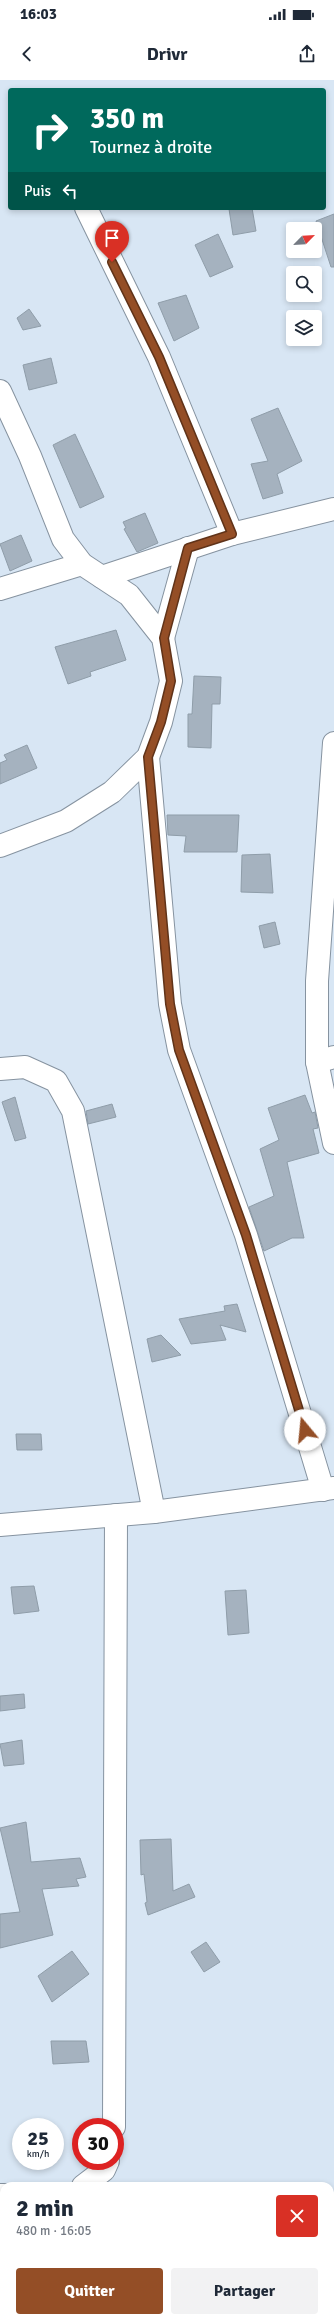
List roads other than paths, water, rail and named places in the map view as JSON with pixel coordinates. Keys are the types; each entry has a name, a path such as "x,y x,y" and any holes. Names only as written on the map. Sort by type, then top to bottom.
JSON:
{"street":[{"path":"87,210 159,357 232,534"},
{"path":"0,391 9,431 63,538 82,564 129,594 164,638"},
{"path":"102,577 232,534 334,509"},
{"path":"0,846 66,821 112,792 148,757 161,722 171,681 164,638 188,548"},
{"path":"0,589 82,564"},
{"path":"334,743 317,981 334,1143"},
{"path":"0,1525 154,1512 329,1489 246,1235 179,1050 170,1004 148,757"},
{"path":"0,1069 25,1067 56,1081 73,1111 154,1512"},
{"path":"114,2118 116,1515"},
{"path":"88,2182 104,2170"}]}
